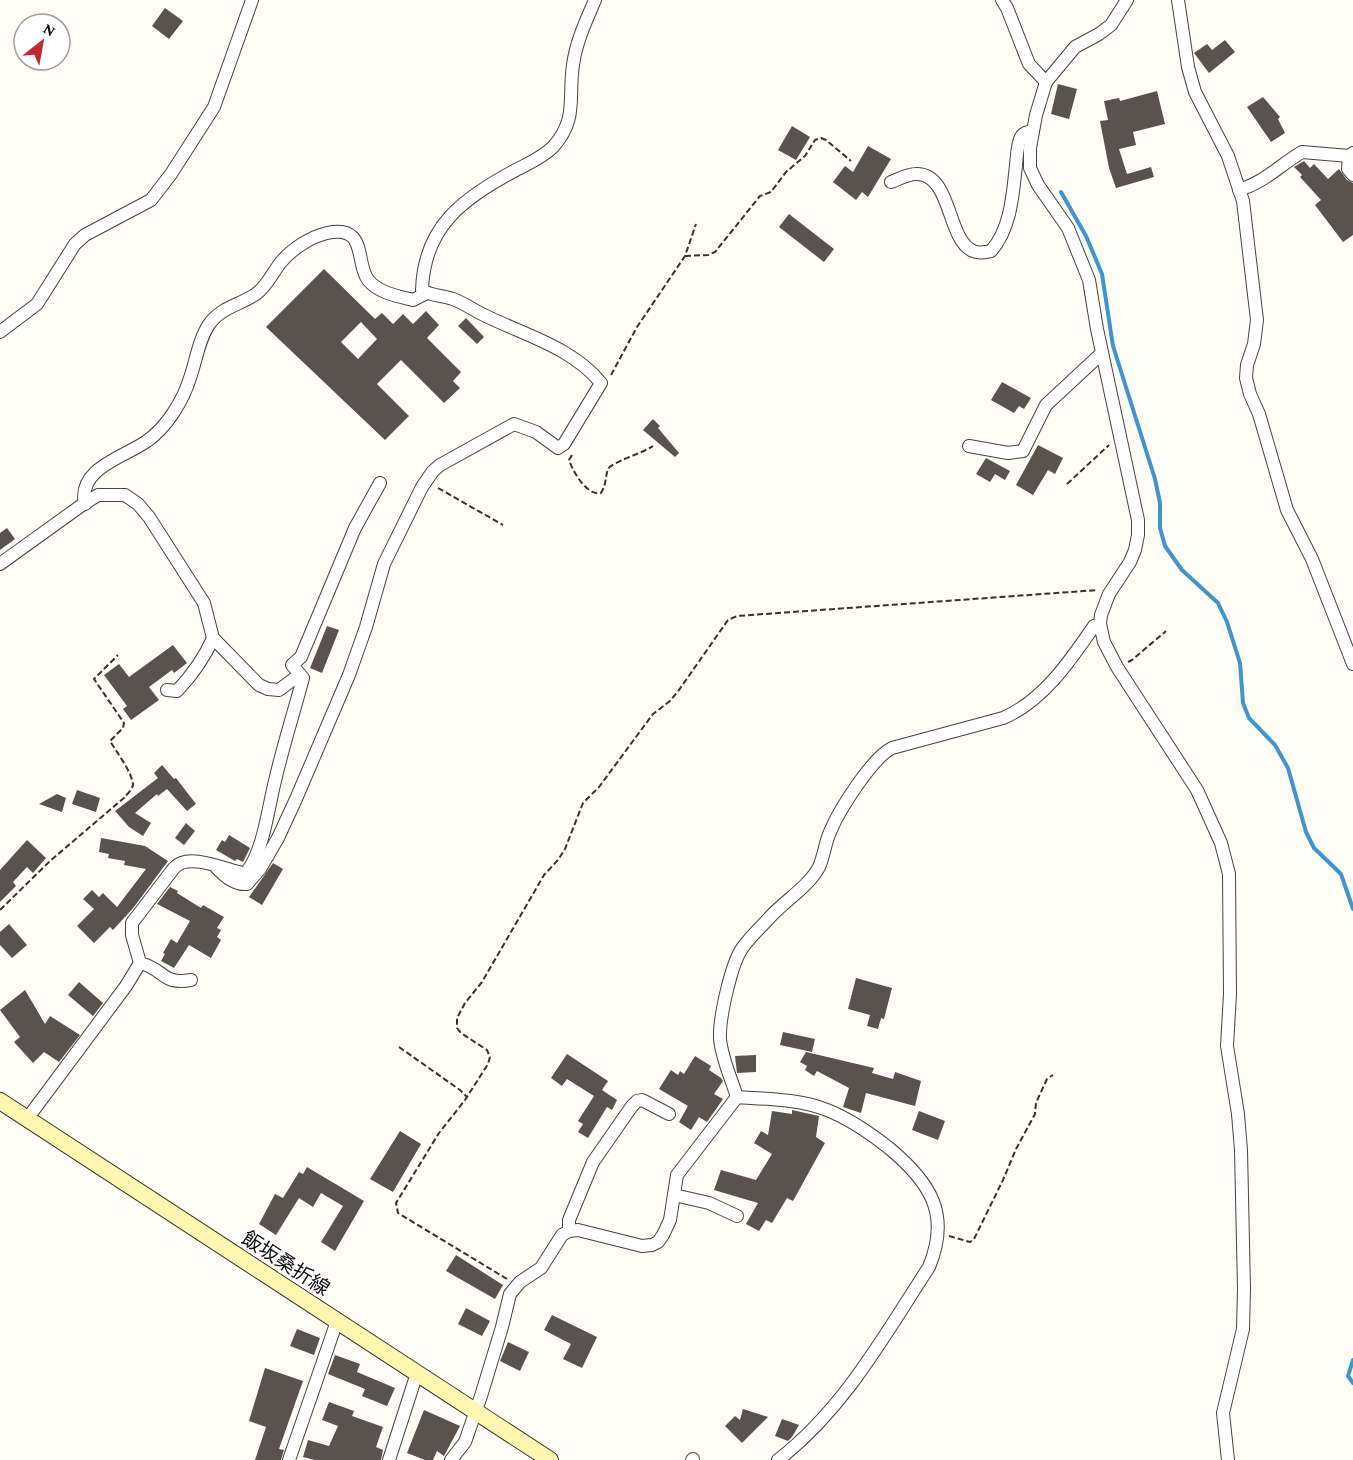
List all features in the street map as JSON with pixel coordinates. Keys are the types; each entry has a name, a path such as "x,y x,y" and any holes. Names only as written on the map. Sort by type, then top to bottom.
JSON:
{"main road":[{"name":"飯坂桑折線","path":"0,1101 550,1460"}],"street":[{"path":"0,332 37,304 75,244 85,235 151,200 171,174 214,107 252,0"},
{"path":"216,867 224,876 237,883 247,884 260,869 278,838 349,675 384,564 426,481 440,465 511,425 518,424 525,427 558,448 564,444 601,383 574,359 542,341 483,315 454,299 422,290 425,266 436,235 446,219 479,191 543,156 561,137 570,120 573,66 578,44 595,0"},
{"path":"1002,0 1029,64 1046,82"},
{"path":"1128,0 1111,25 1075,47 1046,82 1033,131 1030,168 1038,186 1068,228 1089,280 1138,520 1138,535 1130,562 1112,589 1101,615 1100,624 1104,642 1197,790 1221,843 1228,874 1230,994 1227,1046 1238,1114 1241,1150 1244,1289 1243,1329 1223,1413 1228,1460"},
{"path":"1178,0 1188,67 1195,92 1221,138 1243,201 1257,320 1254,344 1247,365 1246,378 1250,394 1262,424 1287,510 1312,559 1353,664"},
{"path":"891,182 917,174 927,176 937,185 963,243 971,251 980,253 991,251 1000,238 1013,198 1018,146 1025,132 1033,131"},
{"path":"1239,190 1252,186 1278,171 1302,152 1351,155 1348,169 1353,176"},
{"path":"85,504 84,488 93,474 155,436 165,424 185,392 209,324 222,311 256,294 282,261 311,239 335,232 349,236 358,245 364,274 374,286 393,295 413,300 427,293"},
{"path":"969,446 1008,453 1023,451 1046,405 1102,352"},
{"path":"27,1119 126,986 140,963 132,935 132,923 174,868 181,862 190,861 246,873 254,860 303,678 292,665 301,657 355,528 380,483"},
{"path":"0,564 98,495 125,495 138,504 149,517 204,603 213,638 259,685 267,689 279,690 299,675"},
{"path":"737,1097 720,1042 720,1024 738,956 771,915 813,875 820,865 830,832 873,764 883,752 892,748 1003,718 1017,712 1036,698 1048,685 1094,626"},
{"path":"167,690 177,691 192,676 204,659 213,638"},
{"path":"140,963 148,965 173,982 191,980"},
{"path":"451,1460 465,1442 502,1327 510,1294 517,1285 541,1269 562,1235 568,1231 578,1230 642,1246 658,1242 670,1220 677,1174 737,1097"},
{"path":"737,1097 794,1101 826,1109 870,1132 913,1168 930,1191 936,1211 938,1232 936,1248 929,1267 860,1374 808,1435 778,1460"},
{"path":"568,1231 569,1220 593,1162 637,1101 642,1100 669,1114"},
{"path":"674,1195 709,1203 737,1216"},
{"path":"289,1460 337,1321"},
{"path":"389,1460 417,1373"}],"path":[{"path":"685,256 708,255 715,252 760,196 771,192 786,172 805,156 815,140 821,138 826,140 851,161"},
{"path":"601,383 611,376 637,327 685,256 696,224"},
{"path":"1067,484 1120,435"},
{"path":"573,452 569,460 571,467 590,491 596,494 601,493 606,484 608,471 613,464 643,453 652,446"},
{"path":"426,481 503,525"},
{"path":"517,1285 398,1213 396,1203 439,1132 467,1097 488,1064 490,1057 487,1050 461,1034 457,1028 457,1018 465,1003 483,982 544,875 565,849 583,803 599,787 653,714 680,690 728,620 737,616 1112,589"},
{"path":"1117,666 1132,660 1166,631"},
{"path":"0,910 50,861 125,797 131,789 133,784 130,775 110,741 123,728 124,723 94,679 118,655"},
{"path":"399,1047 467,1097"},
{"path":"938,1232 970,1242 974,1239 1035,1114 1036,1103 1047,1079 1053,1075"}],"building":[{"path":"165,8 183,21 169,39 152,26"},
{"path":"1225,40 1235,52 1209,73 1194,53 1207,44 1212,50"},
{"path":"1058,84 1077,89 1069,119 1051,114"},
{"path":"1157,91 1165,124 1133,132 1136,145 1119,149 1127,174 1151,167 1154,177 1116,188 1109,168 1100,121 1108,120 1104,101 1119,98 1120,101"},
{"path":"1263,97 1280,117 1278,119 1285,133 1271,142 1247,107"},
{"path":"792,126 810,137 796,160 778,150"},
{"path":"868,146 891,159 868,197 862,192 856,200 833,182 845,166 853,172"},
{"path":"1304,161 1310,168 1314,164 1328,179 1339,169 1347,180 1353,183 1353,235 1343,242 1315,205 1321,200 1294,167"},
{"path":"789,214 834,249 824,262 779,227"},
{"path":"324,269 375,319 382,313 393,324 403,314 413,324 426,311 439,325 427,338 461,372 453,381 460,388 444,403 401,360 377,384 409,416 385,440 266,327","holes":["361,322 377,339 358,359 341,342"]},
{"path":"466,318 484,337 477,344 458,326"},
{"path":"1002,382 1031,398 1024,409 1019,406 1014,413 991,400"},
{"path":"653,419 679,453 675,457 643,430"},
{"path":"1038,445 1063,458 1055,474 1048,470 1033,495 1016,485"},
{"path":"986,458 1010,471 1005,480 995,474 990,482 976,474"},
{"path":"7,528 15,539 0,550 0,533"},
{"path":"327,626 339,630 322,673 310,668"},
{"path":"173,645 187,663 174,673 172,670 149,687 159,700 131,720 123,709 127,706 104,675 119,664 129,677"},
{"path":"162,765 174,779 176,778 196,804 187,811 167,789 158,796 157,794 135,813 151,823 143,836 129,827 115,811 158,778 154,773"},
{"path":"77,790 100,798 96,812 72,804"},
{"path":"57,794 66,798 62,812 39,804"},
{"path":"186,823 195,831 184,845 175,838"},
{"path":"229,835 250,848 243,862 237,859 235,861 216,850 222,840 225,842"},
{"path":"101,838 145,846 168,861 134,907 113,930 110,927 94,943 77,926 94,909 83,899 92,890 99,897 103,893 117,907 146,869 124,865 125,861 108,858 109,854 99,852"},
{"path":"27,840 46,858 33,873 27,867 13,882 16,886 0,902 0,870"},
{"path":"273,863 283,869 262,905 249,897"},
{"path":"170,887 201,908 203,905 224,917 217,928 221,930 217,937 221,940 211,958 189,945 174,968 161,961 171,939 177,943 190,921 157,904"},
{"path":"9,924 27,945 12,958 0,945 0,932"},
{"path":"856,978 892,988 884,1019 881,1018 878,1029 867,1026 870,1015 848,1009"},
{"path":"79,982 103,1003 93,1016 68,995"},
{"path":"25,990 45,1024 50,1016 80,1035 59,1062 44,1052 33,1063 14,1042 20,1037 0,1010"},
{"path":"783,1032 815,1039 812,1052 780,1045"},
{"path":"806,1052 874,1068 872,1073 893,1079 895,1072 921,1081 915,1106 866,1093 861,1113 843,1107 849,1088 817,1071 814,1076 805,1070 807,1066 800,1062"},
{"path":"567,1054 608,1081 602,1090 617,1100 612,1110 607,1107 588,1138 578,1132 583,1124 578,1121 594,1096 567,1079 562,1086 551,1078"},
{"path":"756,1055 756,1072 737,1073 735,1056"},
{"path":"695,1056 711,1066 709,1070 723,1081 714,1094 723,1099 707,1122 699,1117 691,1130 679,1122 688,1106 659,1089 671,1070 678,1075 680,1071 684,1074"},
{"path":"792,1110 819,1116 816,1137 825,1143 793,1201 787,1198 772,1223 766,1220 759,1231 746,1224 758,1203 714,1190 721,1170 756,1180 772,1154 754,1143 761,1131 768,1135 772,1111 792,1114"},
{"path":"919,1111 945,1121 938,1140 912,1130"},
{"path":"400,1131 421,1144 393,1192 370,1179"},
{"path":"307,1167 364,1201 335,1251 321,1242 343,1206 321,1193 313,1207 299,1198 276,1235 259,1224 275,1194 283,1198 299,1172 303,1174"},
{"path":"456,1255 503,1285 495,1299 446,1271"},
{"path":"466,1308 490,1321 482,1336 458,1324"},
{"path":"552,1315 597,1337 582,1368 563,1359 571,1344 544,1330"},
{"path":"297,1329 320,1338 314,1355 290,1346"},
{"path":"508,1342 529,1352 520,1371 500,1361"},
{"path":"335,1355 360,1364 357,1372 395,1388 387,1406 362,1396 365,1389 328,1374"},
{"path":"265,1368 303,1381 279,1449 284,1450 281,1460 255,1460 266,1427 249,1421"},
{"path":"329,1402 354,1411 352,1416 383,1427 376,1447 383,1450 381,1460 315,1460 303,1457 308,1440 329,1446 338,1426 322,1420"},
{"path":"743,1409 768,1417 742,1443 725,1426 735,1416 740,1420"},
{"path":"424,1410 460,1426 444,1456 437,1451 433,1460 425,1460 407,1453"},
{"path":"782,1419 799,1425 788,1441 775,1436"}],"waterway":[{"path":"1061,192 1086,236 1102,274 1113,346 1155,479 1160,503 1160,528 1165,546 1182,570 1218,603 1227,622 1240,663 1243,703 1249,718 1275,745 1288,768 1306,832 1314,848 1341,874 1353,909"},
{"path":"1353,1360 1348,1376 1353,1383"}]}
